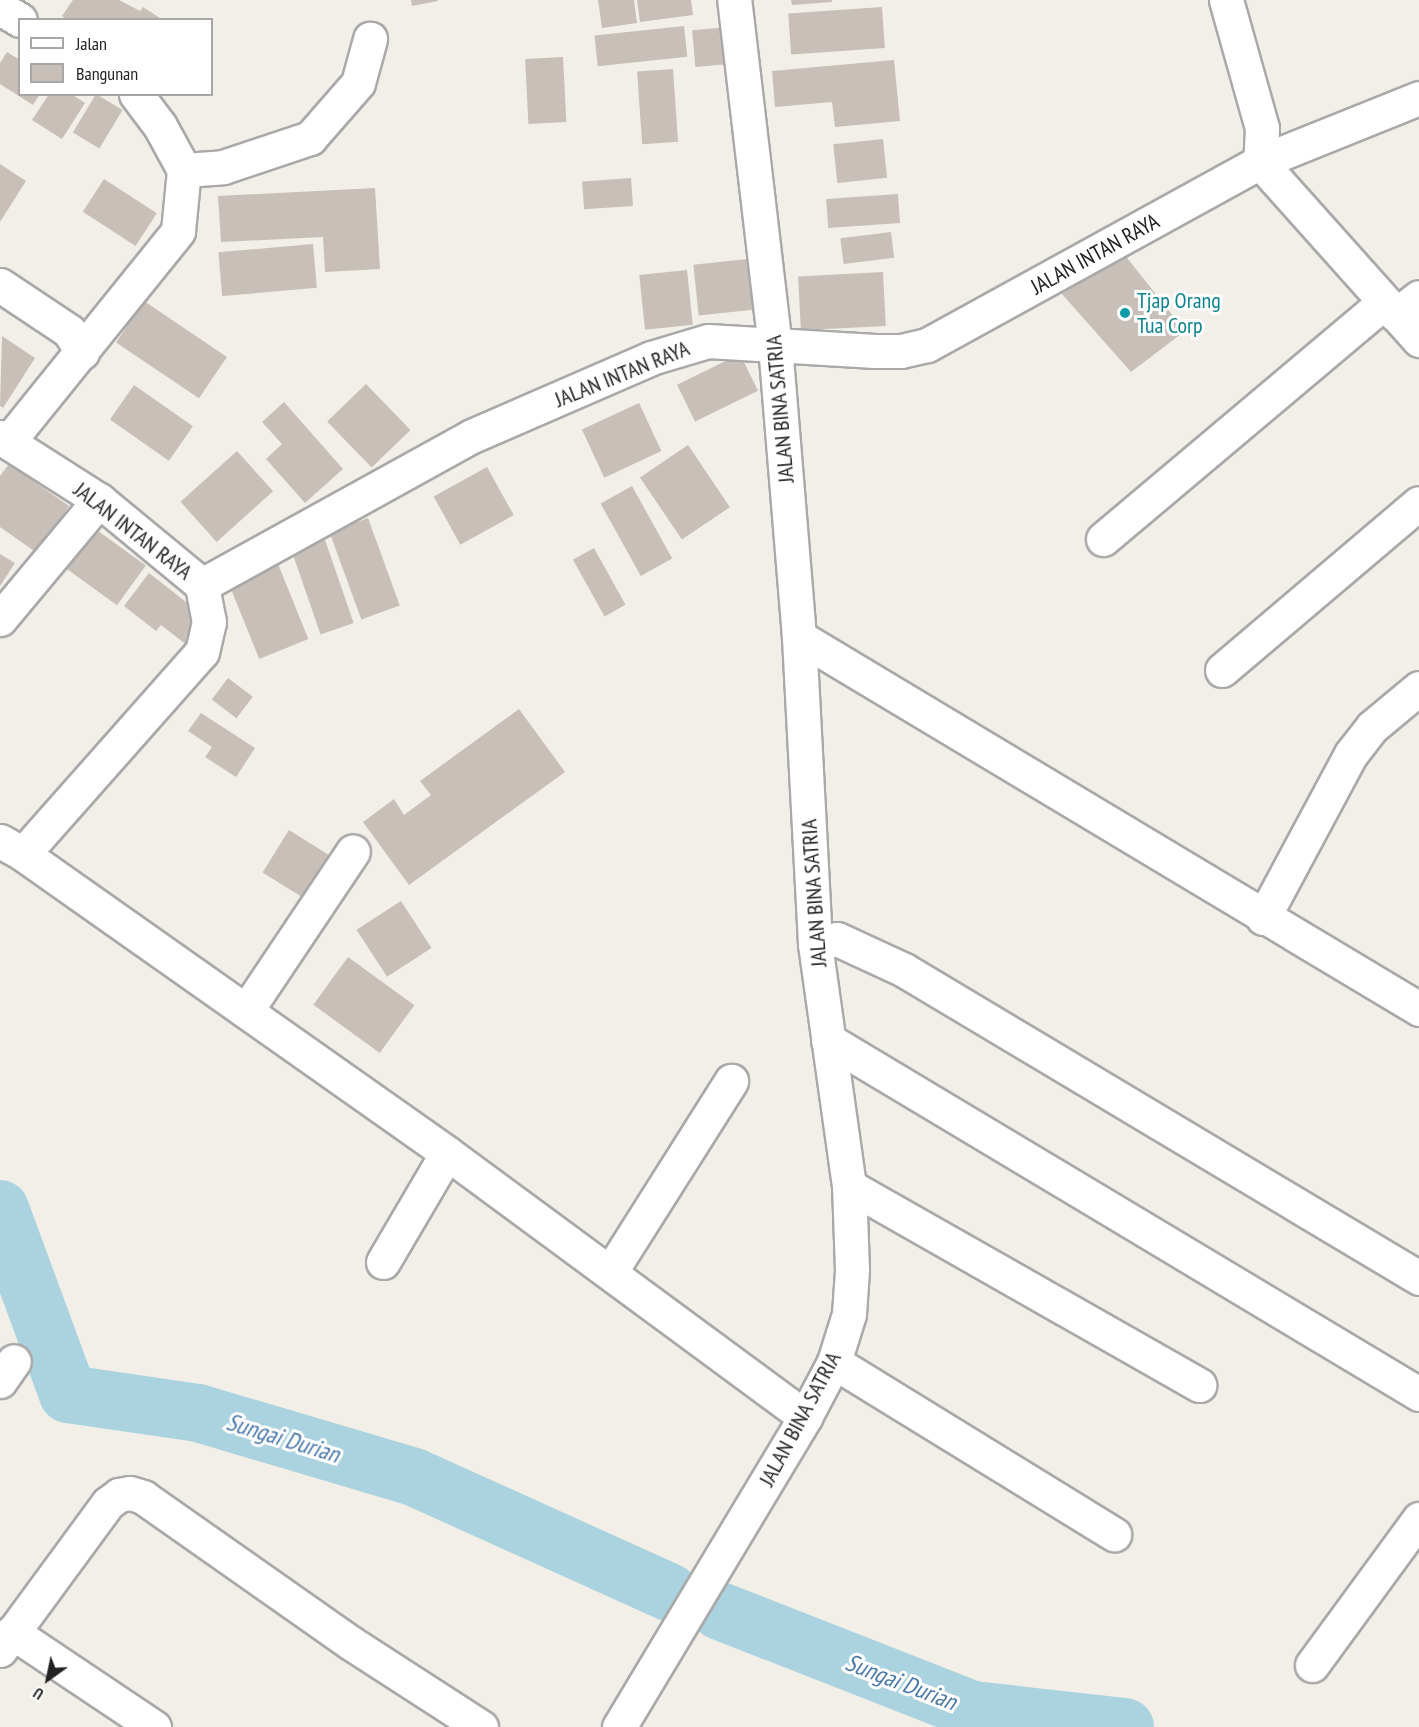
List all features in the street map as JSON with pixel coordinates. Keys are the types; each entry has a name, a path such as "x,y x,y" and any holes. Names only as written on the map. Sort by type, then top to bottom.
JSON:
{"street":[{"name":"JALAN BINA SATRIA","path":"628,1724 805,1417 834,1362 849,1314 849,1186 814,943 798,637 775,347 734,0"},
{"path":"1226,0 1262,128 1260,162 1400,305 1419,340"},
{"path":"0,8 18,19"},
{"path":"138,96 160,126 184,170 223,167 310,138 358,83 370,39"},
{"name":"JALAN INTAN RAYA","path":"184,170 178,231 82,352 4,439 99,500 202,585 472,436 651,358 708,341 775,347 901,351 927,345 1260,162 1419,98"},
{"path":"0,285 69,332 82,352"},
{"path":"1102,539 1400,305"},
{"path":"0,619 99,500"},
{"path":"1222,670 1419,503"},
{"path":"202,585 209,622 202,652 12,848 447,1153 611,1271 805,1417"},
{"path":"798,637 1263,918 1419,1009"},
{"path":"1263,918 1351,754 1372,727 1419,688"},
{"path":"246,1011 353,851"},
{"path":"814,943 837,939 904,970 1419,1278"},
{"path":"828,1040 1417,1387"},
{"path":"611,1271 731,1081"},
{"path":"383,1262 447,1153"},
{"path":"849,1186 1200,1384"},
{"path":"834,1362 1114,1534"},
{"path":"154,1727 6,1641 108,1503 119,1495 130,1493 143,1497 351,1643 481,1727"},
{"path":"1312,1665 1419,1520"}],"building":[{"path":"73,0 119,0 140,11 143,7 160,18 64,18 62,16"},
{"path":"411,0 438,0 438,1 412,6"},
{"path":"598,0 634,0 637,23 602,28"},
{"path":"637,0 691,0 693,15 640,22"},
{"path":"791,0 832,0 832,2 792,5"},
{"path":"882,7 885,48 791,54 788,14"},
{"path":"684,26 687,57 598,66 594,35"},
{"path":"728,27 731,64 695,67 692,30"},
{"path":"7,52 18,59 18,95 0,84 0,63"},
{"path":"563,57 566,122 528,124 525,59"},
{"path":"894,60 900,121 835,127 832,102 775,107 772,71"},
{"path":"673,69 678,142 642,144 637,72"},
{"path":"19,96 39,96 33,105"},
{"path":"48,96 74,96 85,103 62,139 32,120"},
{"path":"95,96 99,96 123,110 99,149 73,133"},
{"path":"883,139 887,178 837,183 833,144"},
{"path":"0,164 26,181 0,222"},
{"path":"631,178 633,206 584,209 582,181"},
{"path":"104,179 157,213 136,246 83,212"},
{"path":"375,188 380,269 325,272 323,237 221,242 218,196"},
{"path":"898,194 900,223 828,228 826,199"},
{"path":"891,232 894,258 844,264 840,238"},
{"path":"313,244 317,288 222,296 218,252"},
{"name":"Tjap Orang Tua Corp","path":"1124,254 1185,331 1131,372 1062,294"},
{"path":"757,258 762,309 699,315 693,265"},
{"path":"687,270 693,325 645,330 639,275"},
{"path":"883,272 886,326 801,330 798,276"},
{"path":"144,301 227,357 199,398 116,342"},
{"path":"2,336 35,358 3,408 0,406"},
{"path":"740,354 758,391 695,422 677,385"},
{"path":"366,384 410,430 372,468 327,422"},
{"path":"134,385 193,426 169,461 110,419"},
{"path":"284,402 343,469 305,503 266,459 282,444 262,422"},
{"path":"639,403 661,451 604,478 582,430"},
{"path":"688,445 730,507 682,540 640,477"},
{"path":"237,451 273,491 217,542 181,502"},
{"path":"9,464 69,506 37,553 0,527 0,476"},
{"path":"487,467 514,515 460,545 434,497"},
{"path":"632,486 672,559 641,576 601,503"},
{"path":"368,518 400,605 361,619 329,532"},
{"path":"94,528 146,566 117,605 65,568"},
{"path":"324,537 354,623 321,634 291,548"},
{"path":"594,548 626,605 605,616 573,560"},
{"path":"0,554 15,563 0,586"},
{"path":"278,564 308,639 259,659 229,584"},
{"path":"149,573 209,620 188,646 161,625 156,631 124,606"},
{"path":"228,678 253,697 237,718 212,700"},
{"path":"519,709 565,772 409,885 363,822 394,799 404,815 431,795 420,781"},
{"path":"201,713 255,748 236,777 205,757 212,747 188,731"},
{"path":"289,830 329,855 302,897 263,872"},
{"path":"401,901 431,948 387,977 357,930"},
{"path":"348,957 414,1005 380,1053 313,1005"}],"waterway":[{"name":"Sungai Durian","path":"0,1209 68,1394 198,1413 414,1477 669,1592"},
{"name":"Sungai Durian","path":"720,1611 973,1710 1125,1727"}],"place":[{"name":"Tjap Orang Tua Corp","path":"1125,313"}]}
